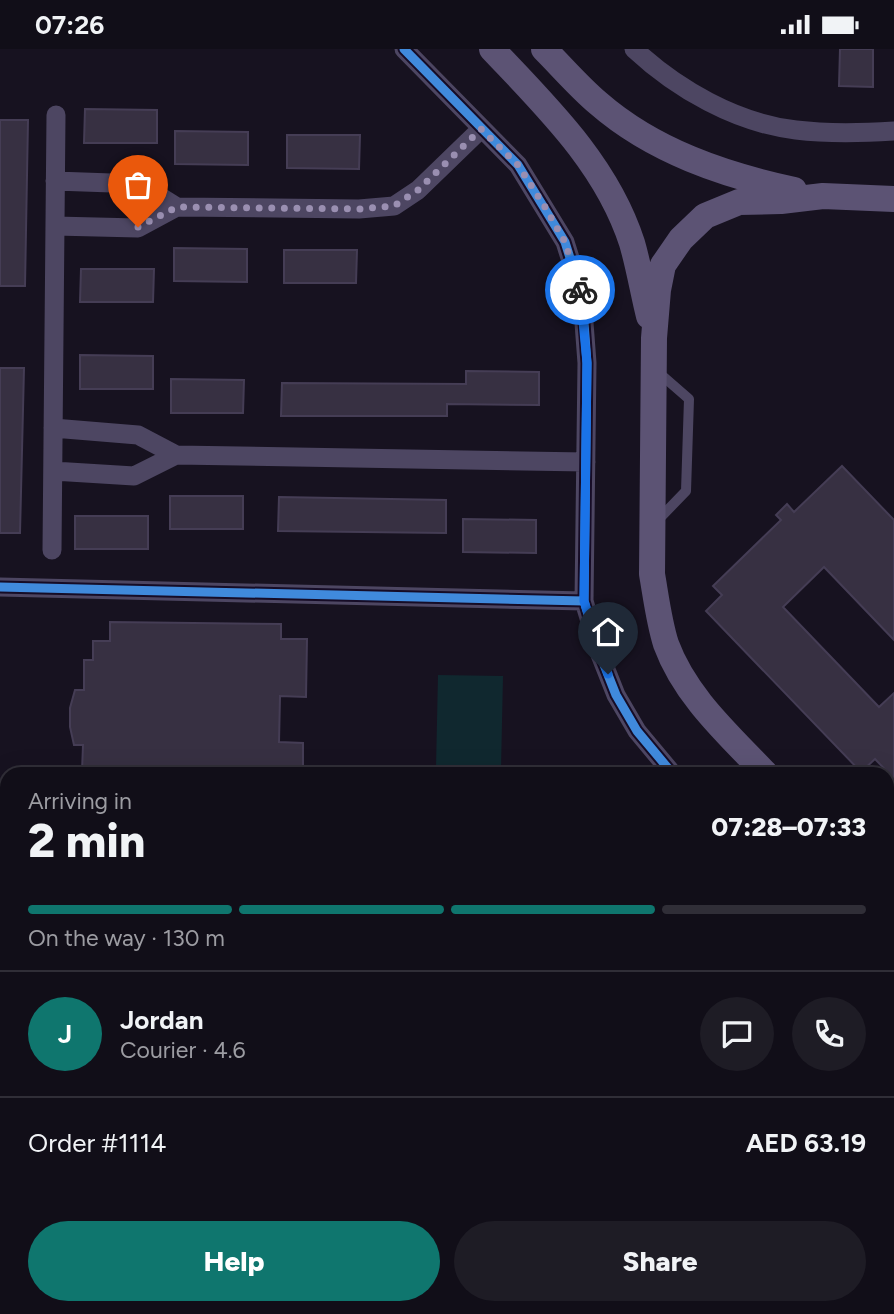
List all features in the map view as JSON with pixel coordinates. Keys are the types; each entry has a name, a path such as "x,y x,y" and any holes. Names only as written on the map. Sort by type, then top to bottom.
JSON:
{"main road":[{"path":"492,49 571,134 604,185 632,243 654,338"},
{"path":"544,49 598,103 663,145 718,170 756,182 823,196"},
{"path":"759,767 709,714 685,681 667,644 652,574 654,338 663,265 681,239 705,216 738,202 823,196 894,199"}],"street":[{"path":"404,49 518,165 565,242 582,296 587,363 584,601 599,652 616,695 637,731 667,767"},
{"path":"634,49 654,68 696,97 750,118 794,130 855,133 894,131"},
{"path":"52,550 56,115"},
{"path":"55,226 138,227 177,207 359,209 394,206 418,190 481,129"},
{"path":"55,181 140,184 177,207"},
{"path":"53,428 138,435 176,455 586,462"},
{"path":"53,471 134,476 176,455"},
{"path":"0,587 584,601"}],"shaded area":[{"path":"438,675 503,676 501,767 436,767"}],"building":[{"path":"840,49 873,49 873,87 839,86"},
{"path":"85,109 157,110 157,143 84,143"},
{"path":"0,120 28,120 25,286 0,286"},
{"path":"175,131 248,132 248,165 175,164"},
{"path":"287,135 360,135 359,169 287,168"},
{"path":"174,248 247,249 247,282 174,281"},
{"path":"284,250 357,250 356,283 284,283"},
{"path":"81,269 154,269 153,302 80,302"},
{"path":"80,355 153,356 153,389 80,389"},
{"path":"0,368 24,368 20,533 0,533"},
{"path":"466,371 539,372 539,405 447,404 447,416 281,416 282,383 466,384"},
{"path":"171,379 244,380 243,413 171,413"},
{"path":"842,466 894,520 894,640 824,567 783,607 879,707 894,693 894,767 883,767 875,759 866,767 856,767 706,611 722,595 713,586 781,520 776,515 787,504 794,512"},
{"path":"170,496 243,496 243,529 170,529"},
{"path":"279,497 446,500 446,533 278,531"},
{"path":"75,516 148,516 148,549 75,549"},
{"path":"463,519 536,520 536,553 463,552"},
{"path":"110,622 281,624 281,639 307,639 306,697 280,696 279,742 303,743 303,767 82,767 83,745 74,745 70,708 75,690 84,690 84,660 93,660 93,641 110,641"}],"cycle path":[{"path":"404,49 518,165 565,242 582,296 587,363 584,601 599,652 616,695 637,731 667,767"},
{"path":"0,587 584,601"}],"way so far":[{"path":"138,227 177,207 359,209 394,206 418,190 481,129 518,165 545,207 565,242 580,290"}],"route":[{"path":"580,290 587,363 584,601 608,674"}]}
